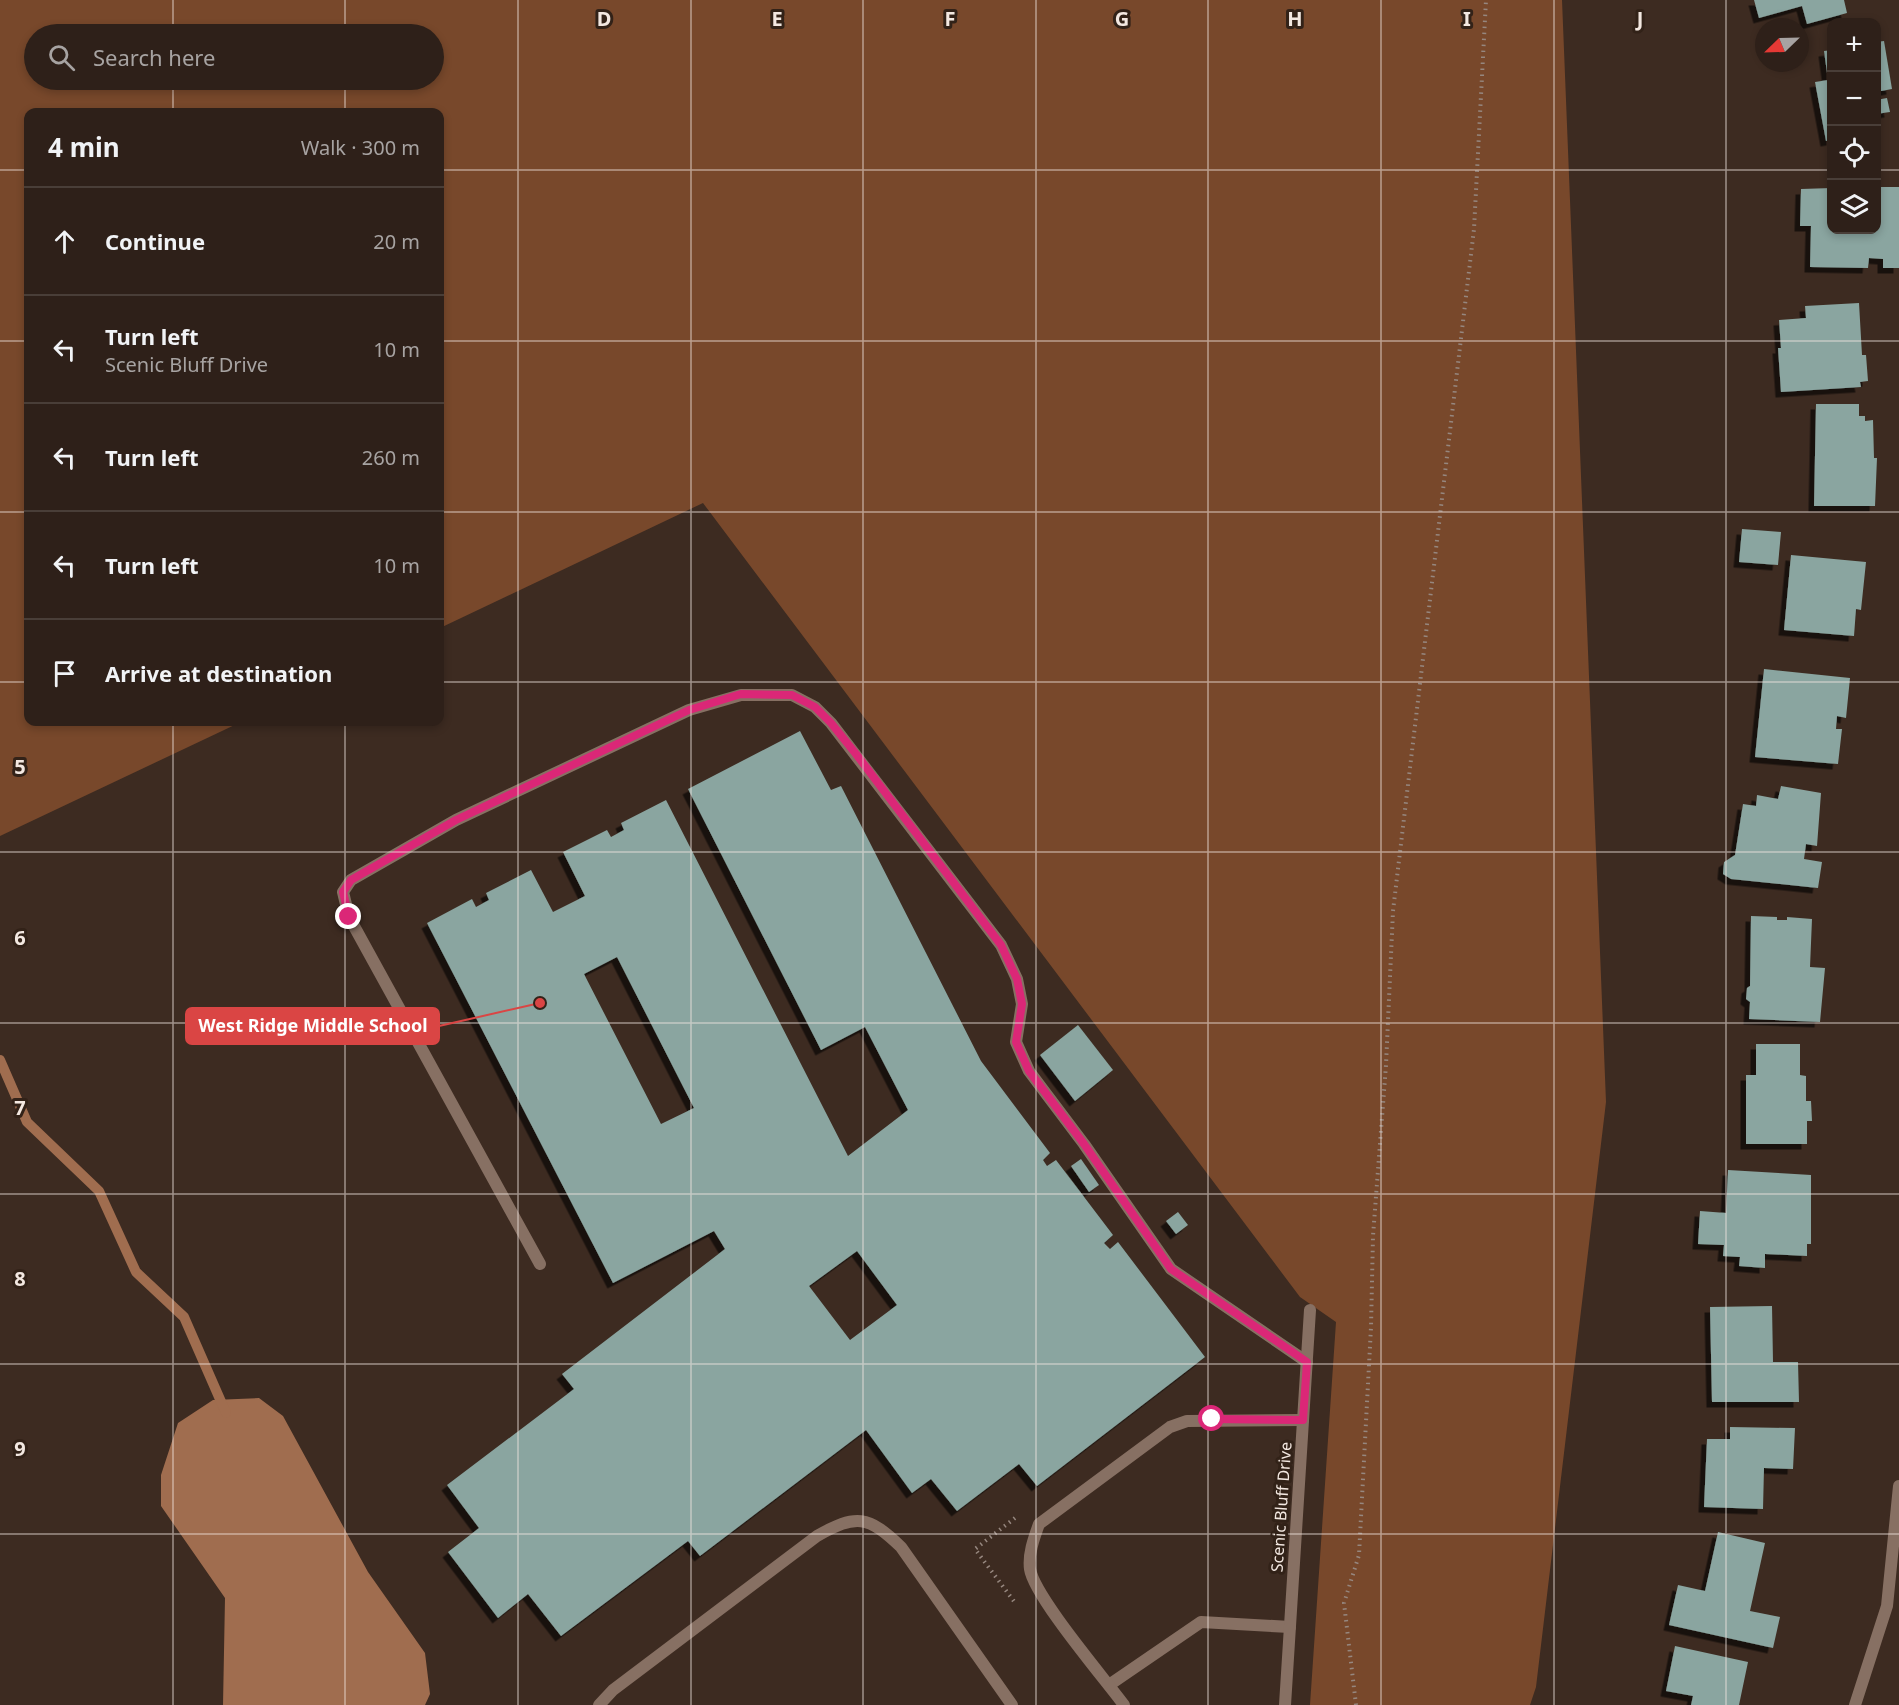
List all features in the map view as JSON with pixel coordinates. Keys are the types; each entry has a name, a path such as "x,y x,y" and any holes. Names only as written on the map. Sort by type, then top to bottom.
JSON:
{"street":[{"path":"540,1264 349,917 343,892 351,880 456,820 689,710 741,694 792,695 815,707 831,723 1001,945 1017,979 1022,1004 1016,1042 1029,1071 1084,1144 1171,1269 1307,1362"},
{"name":"Scenic Bluff Drive","path":"1285,1705 1310,1310"},
{"path":"1124,1705 1039,1591 1030,1569 1032,1546 1039,1524 1170,1427 1212,1419 1303,1420"},
{"path":"1855,1705 1887,1606 1899,1486"},
{"path":"600,1705 613,1690 817,1536 842,1522 863,1521 882,1528 901,1547 1012,1705"},
{"path":"1109,1685 1201,1622 1290,1627"}],"path":[{"path":"1356,1705 1344,1603 1359,1556 1371,1327 1373,1236 1386,1065 1393,911 1474,230 1486,0"}],"shaded area":[{"path":"0,0 1562,0 1606,1102 1536,1687 1530,1705 1310,1705 1336,1322 1300,1297 703,503 444,626 444,108 24,108 24,726 233,726 0,836"},
{"path":"259,1398 283,1416 368,1572 425,1653 430,1694 425,1705 223,1705 225,1598 161,1506 161,1475 178,1423 213,1400"}],"building":[{"path":"1754,0 1844,0 1847,13 1809,23 1809,18 1805,18 1802,6 1759,18"},
{"path":"1881,41 1884,41 1892,89 1881,91 1881,72"},
{"path":"1824,51 1827,51 1827,73"},
{"path":"1827,80 1827,141 1826,141 1815,82"},
{"path":"1887,98 1890,112 1881,113 1881,99"},
{"path":"1881,187 1899,187 1899,268 1883,268 1883,259 1869,258 1868,268 1810,267 1811,226 1800,226 1801,189 1827,188 1827,234 1881,234"},
{"path":"1859,303 1862,355 1866,355 1868,381 1860,382 1861,387 1781,392 1779,320 1806,318 1805,306"},
{"path":"1816,404 1859,404 1859,416 1865,416 1865,421 1873,420 1874,458 1877,458 1875,506 1814,506"},
{"path":"1742,529 1781,532 1778,565 1739,562"},
{"path":"1791,555 1866,562 1861,610 1856,609 1854,636 1784,630"},
{"path":"1764,669 1850,678 1846,718 1837,716 1836,729 1842,729 1838,764 1755,757"},
{"path":"800,731 831,790 841,786 981,1061 1050,1153 1043,1160 1047,1166 1056,1160 1113,1235 1104,1243 1110,1249 1118,1242 1205,1357 1037,1486 1019,1464 957,1511 931,1479 912,1493 866,1430 700,1556 688,1541 561,1636 528,1594 498,1618 448,1552 479,1528 447,1485 574,1389 562,1374 725,1249 714,1231 613,1283 427,923 472,899 476,907 489,900 486,893 531,870 553,912 585,896 563,852 607,830 611,837 624,830 621,823 666,800 848,1156 908,1110 865,1027 821,1050 688,789","holes":["617,957 694,1108 661,1124 584,974","857,1251 897,1305 850,1340 809,1286"]},
{"path":"1781,786 1821,793 1817,846 1806,844 1804,859 1822,862 1818,888 1731,879 1723,874 1724,862 1735,855 1743,804 1756,806 1757,795 1778,799"},
{"path":"1751,916 1777,917 1777,920 1787,920 1787,917 1812,919 1810,967 1825,968 1820,1022 1749,1019 1750,1002 1746,999 1747,988 1750,986"},
{"path":"1078,1025 1113,1070 1075,1101 1040,1055"},
{"path":"1756,1044 1800,1044 1800,1075 1806,1076 1806,1101 1811,1101 1812,1121 1807,1121 1807,1144 1746,1144 1746,1075 1756,1075"},
{"path":"1081,1159 1099,1185 1089,1192 1071,1166"},
{"path":"1728,1170 1811,1175 1811,1244 1807,1244 1807,1256 1765,1254 1765,1268 1739,1266 1740,1257 1723,1256 1724,1245 1698,1244 1700,1211 1726,1213"},
{"path":"1178,1212 1188,1225 1176,1234 1166,1221"},
{"path":"1772,1306 1773,1362 1798,1362 1799,1402 1712,1402 1710,1307"},
{"path":"1730,1427 1795,1428 1793,1469 1764,1468 1763,1509 1704,1507 1707,1439 1730,1439"},
{"path":"1718,1532 1765,1543 1750,1611 1780,1617 1773,1648 1669,1625 1678,1585 1705,1591"},
{"path":"1675,1646 1748,1662 1739,1705 1691,1705 1693,1696 1666,1691"}],"waterway":[{"path":"0,1060 27,1122 99,1191 136,1272 184,1317 226,1413"}],"place":[{"name":"West Ridge Middle School","path":"540,1003"}],"route":[{"path":"349,917 343,892 351,880 456,820 689,710 741,694 768,693 792,695 815,707 856,754 1001,945 1017,979 1022,1004 1016,1042 1029,1071 1084,1144 1171,1269 1216,1302 1307,1362 1303,1420 1212,1419"}]}
